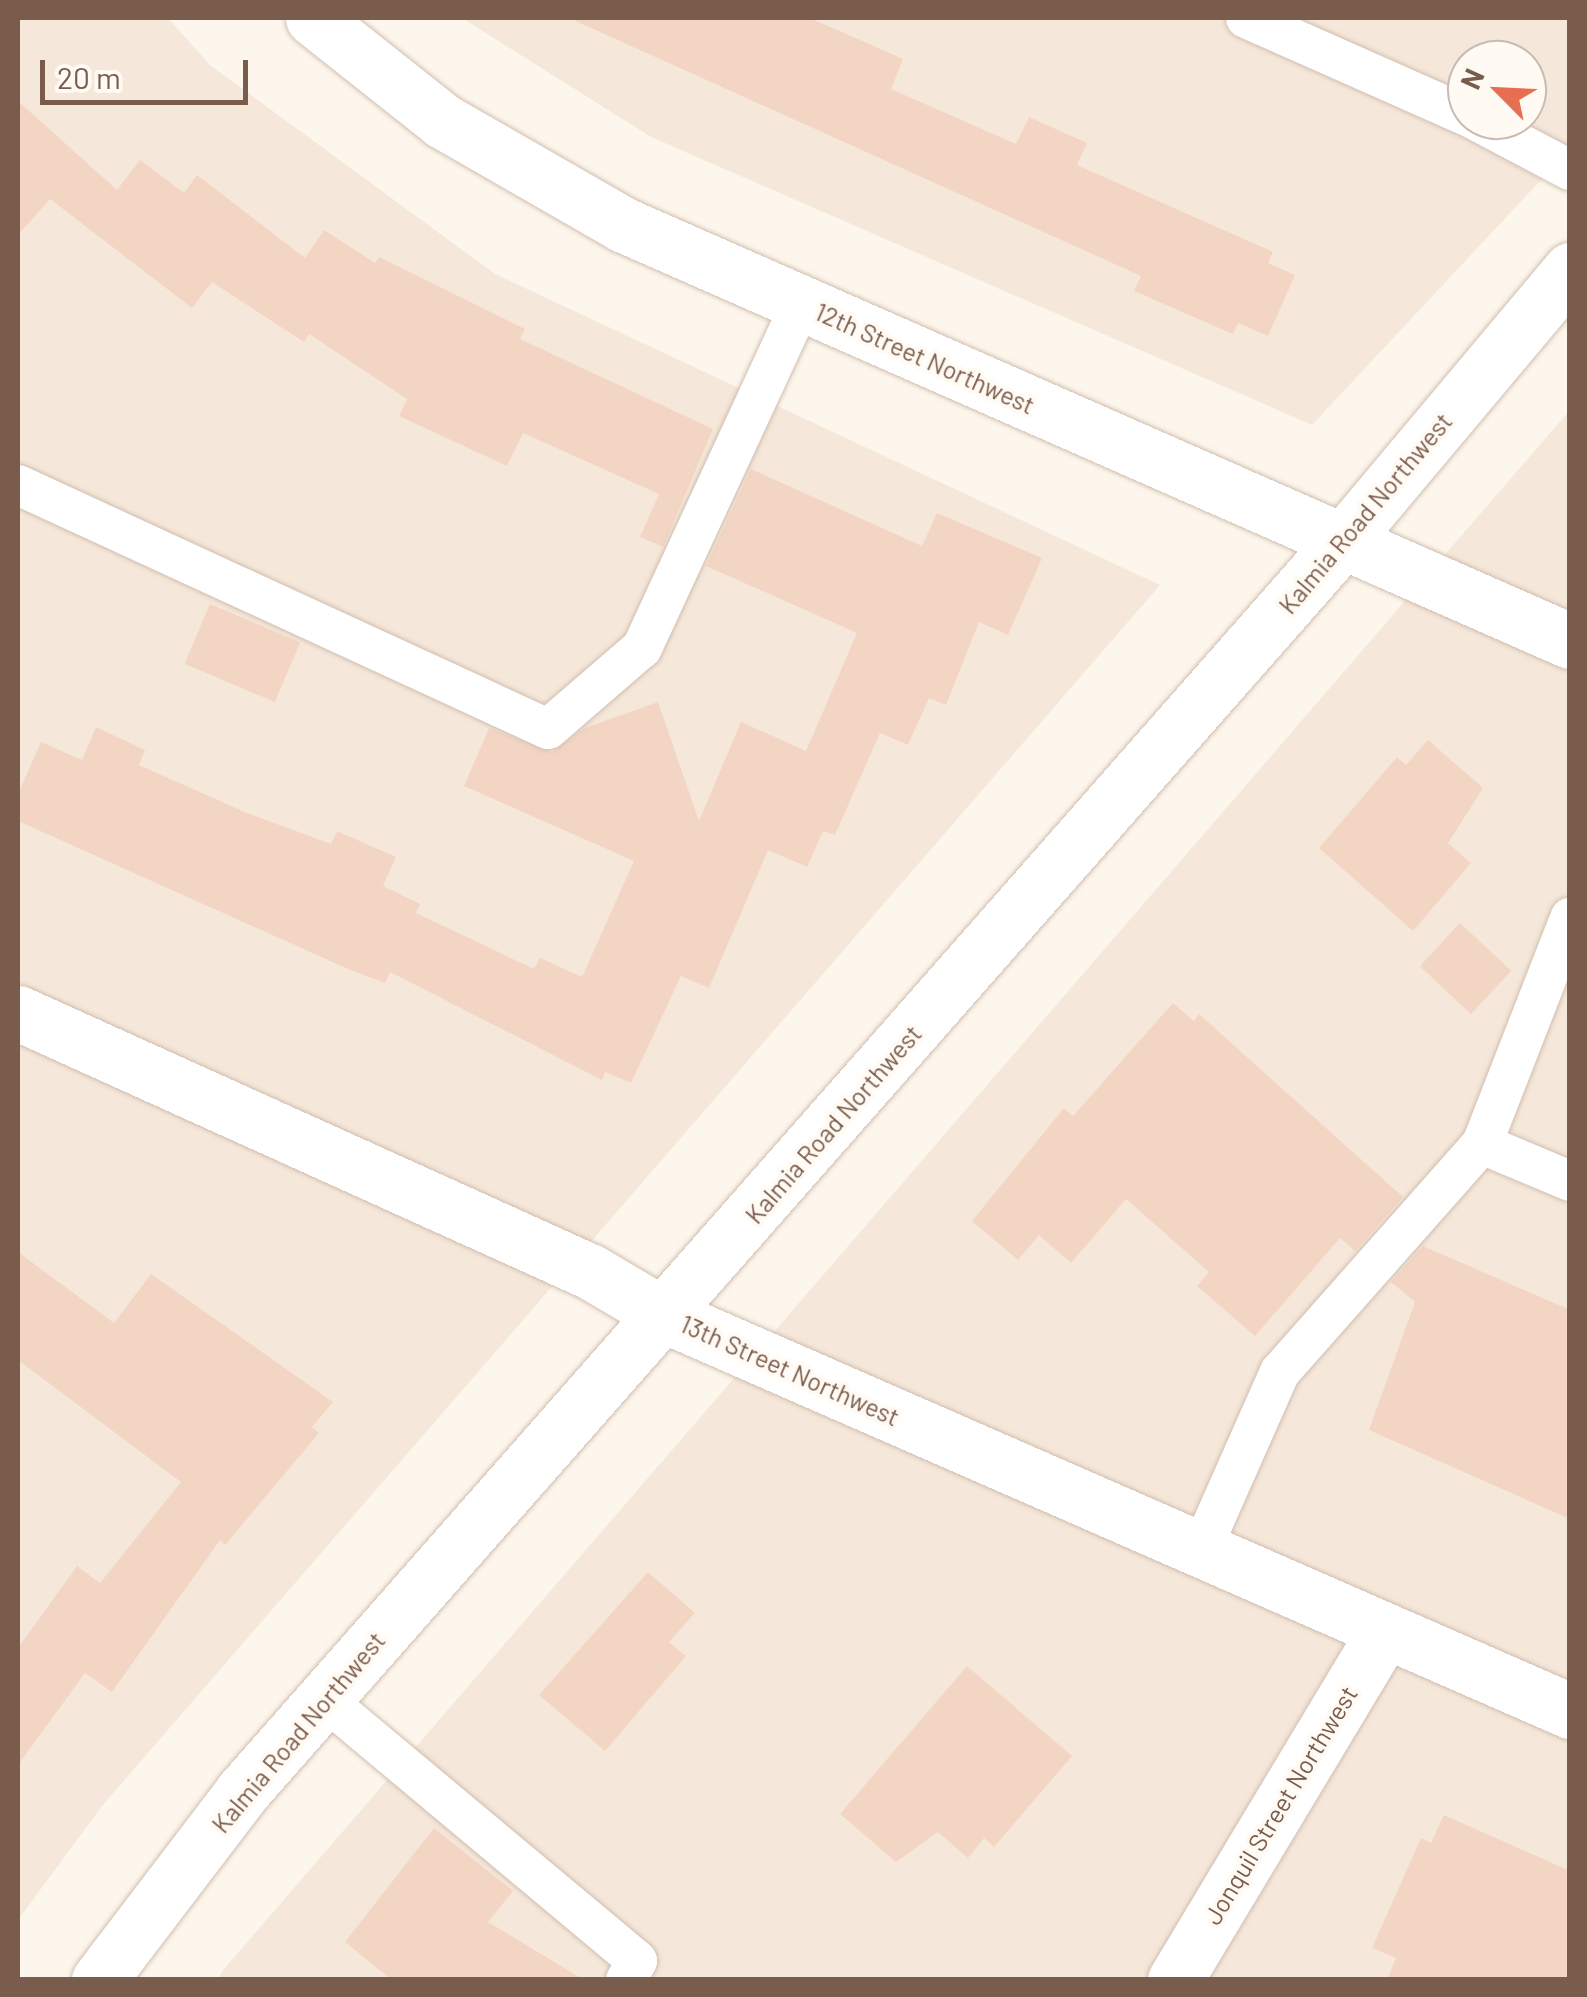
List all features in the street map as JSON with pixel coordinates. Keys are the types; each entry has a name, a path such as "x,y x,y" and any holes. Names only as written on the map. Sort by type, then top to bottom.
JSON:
{"street":[{"name":"12th Street Northwest","path":"313,18 513,166 801,304 1570,641"},
{"name":"Kalmia Road Northwest","path":"99,1980 324,1699 1343,541 1570,270"},
{"name":"13th Street Northwest","path":"18,1012 591,1272 664,1316 1570,1711"},
{"name":"Jonquil Street Northwest","path":"1175,1980 1385,1630"}],"lane":[{"path":"1246,18 1447,107"},
{"path":"1513,140 1570,170"},
{"path":"18,485 548,729 642,648 801,304"},
{"path":"1201,1550 1280,1372 1482,1144 1570,918"},
{"path":"1482,1144 1570,1181"},
{"path":"324,1699 637,1961 626,1980"}],"shaded area":[{"path":"18,18 168,18 210,65 495,274 1160,585 102,1806 18,1920"},
{"path":"462,18 1569,18 1569,150 1312,425 651,137"},
{"path":"1569,411 1569,1979 217,1980 224,1969"}],"building":[{"path":"569,18 810,18 903,59 891,89 1016,144 1029,117 1087,143 1077,165 1273,252 1268,263 1295,275 1268,336 1238,323 1233,334 1134,291 1141,276"},
{"path":"18,101 117,190 140,160 184,193 197,175 305,258 324,230 375,263 379,257 525,329 520,339 713,429 663,547 640,537 659,494 523,433 507,466 399,416 407,399 309,334 304,342 212,282 192,308 50,199 18,235"},
{"path":"751,469 922,546 937,513 1042,558 1008,635 979,622 946,705 929,698 908,745 880,733 835,835 823,831 807,867 768,850 709,988 681,976 631,1083 605,1072 602,1080 390,972 385,983 348,969 18,821 18,794 41,742 82,760 96,727 145,750 139,765 247,813 331,844 337,831 396,857 383,886 420,904 416,913 534,969 540,958 582,977 634,861 464,786 489,728 552,752 585,728 658,702 699,821 741,722 806,751 857,633 706,566"},
{"path":"210,604 300,642 275,702 185,664"},
{"path":"1428,740 1483,788 1448,843 1471,863 1413,931 1319,848 1397,757 1406,765"},
{"path":"1460,923 1511,971 1471,1014 1420,966"},
{"path":"1173,1003 1194,1021 1199,1014 1403,1197 1355,1251 1340,1238 1255,1336 1197,1286 1209,1272 1126,1199 1071,1263 1039,1235 1018,1260 972,1221 1064,1108 1073,1116"},
{"path":"1423,1246 1570,1310 1570,1519 1369,1430 1415,1302 1391,1282"},
{"path":"18,1252 114,1323 151,1274 333,1402 312,1427 319,1433 225,1545 220,1540 112,1692 85,1673 18,1765 18,1648 77,1566 100,1583 181,1482 18,1360"},
{"path":"648,1572 695,1613 669,1642 686,1656 605,1751 539,1695"},
{"path":"967,1666 1072,1756 994,1847 984,1838 968,1858 938,1832 896,1862 840,1814"},
{"path":"1444,1815 1570,1871 1570,1980 1387,1980 1396,1958 1372,1948 1421,1838 1431,1843"},
{"path":"434,1828 513,1891 488,1922 584,1980 392,1980 345,1942"}]}
